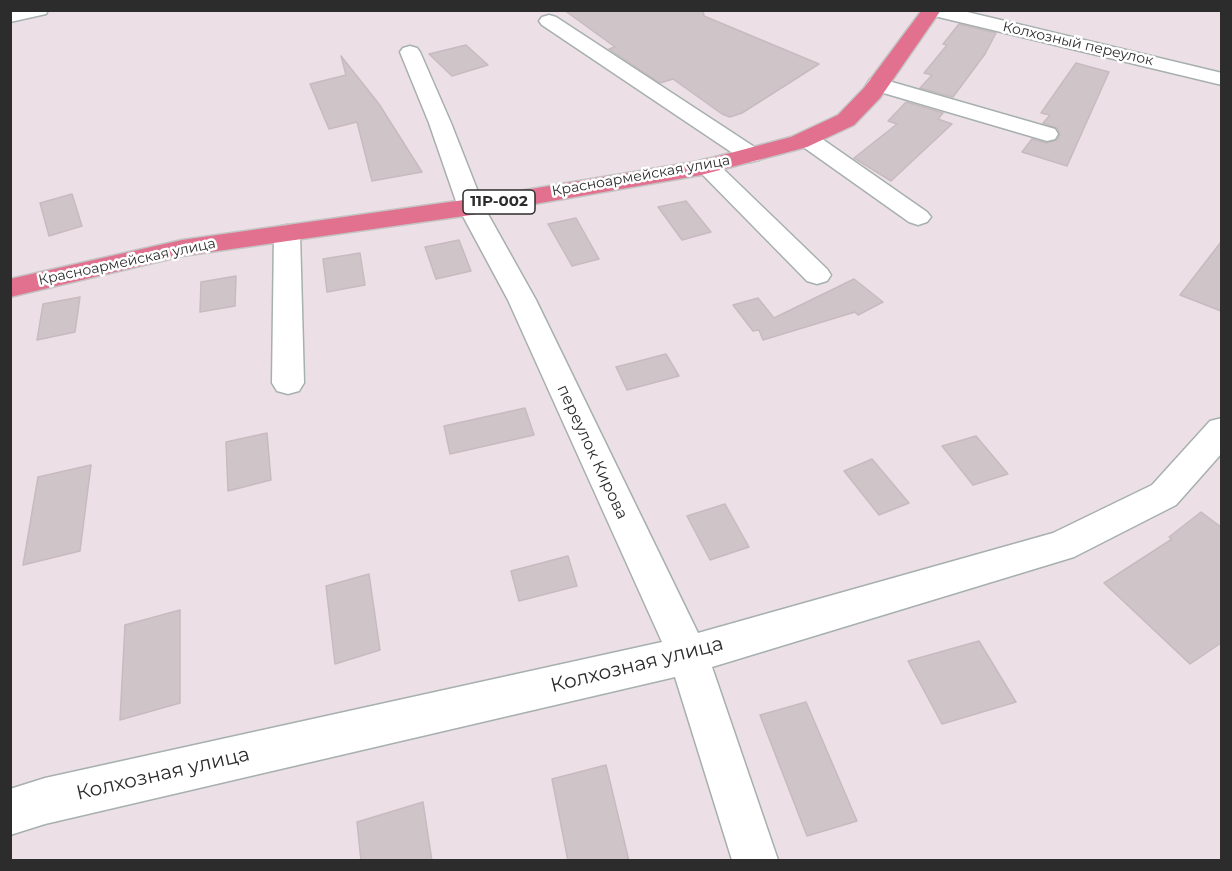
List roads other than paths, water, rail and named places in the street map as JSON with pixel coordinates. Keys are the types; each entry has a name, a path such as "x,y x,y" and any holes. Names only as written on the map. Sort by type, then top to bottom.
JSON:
{"main road":[{"name":"Красноармейская улица","path":"10,288 182,248 471,207 706,166 807,139 846,120 879,84 933,10"}],"street":[{"path":"10,16 39,10"},
{"name":"Колхозный переулок","path":"933,10 1221,79"},
{"path":"549,21 751,155"},
{"name":"переулок Кирова","path":"410,52 440,123 471,207 522,300 688,655 755,861"},
{"path":"879,84 1047,134"},
{"path":"807,139 918,217"},
{"path":"706,166 817,275"},
{"path":"287,233 288,383"},
{"name":"Колхозная улица","path":"10,812 45,801 688,655 1061,546 1164,495 1221,430"}]}
